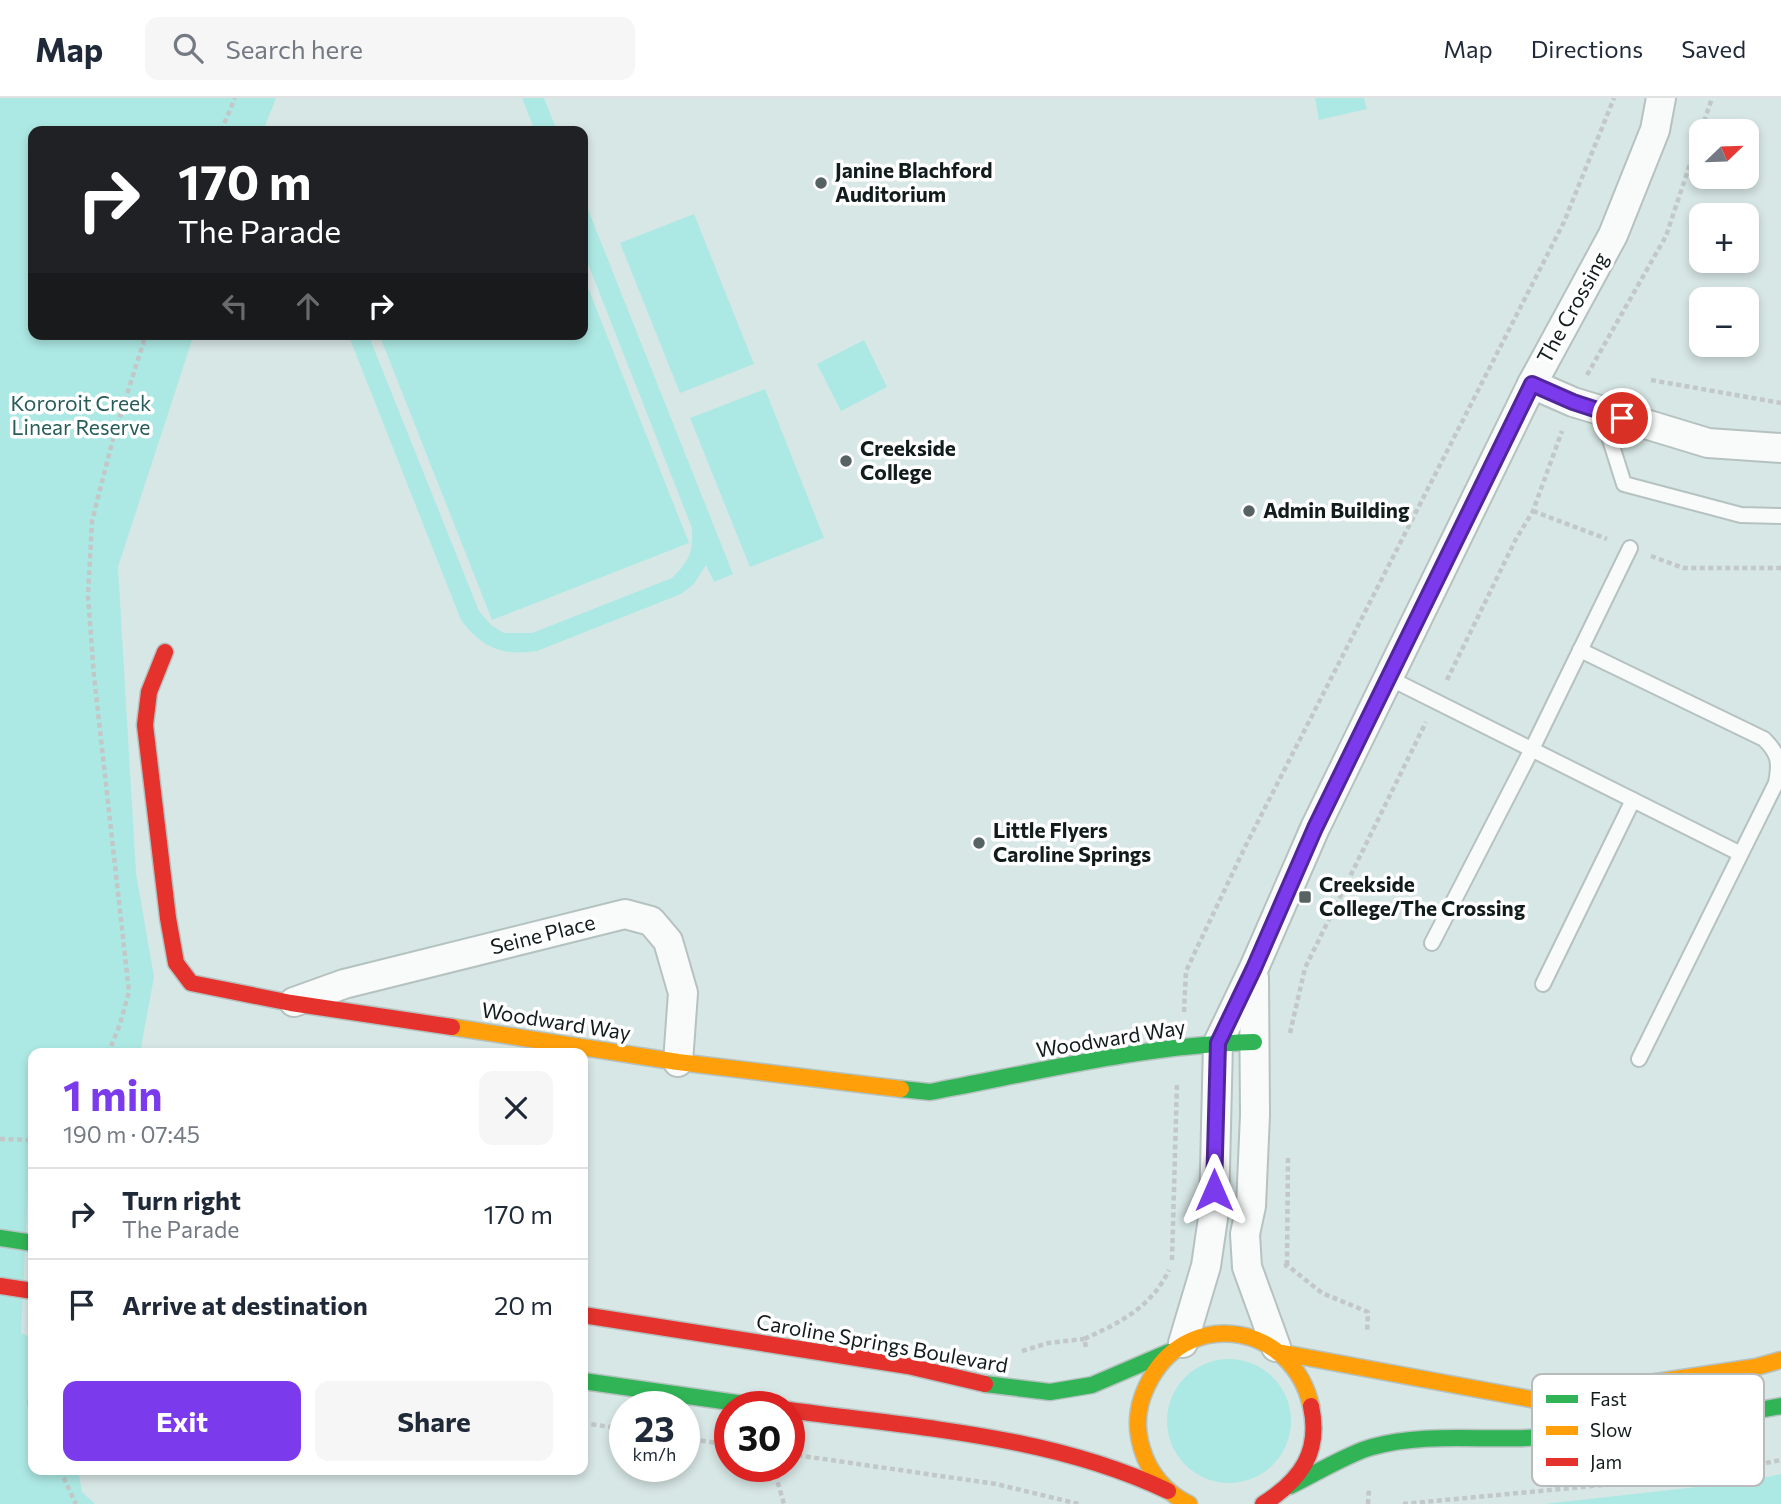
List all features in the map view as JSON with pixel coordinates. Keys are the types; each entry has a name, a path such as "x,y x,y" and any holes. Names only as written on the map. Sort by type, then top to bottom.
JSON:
{"main road":[{"name":"Woodward Way","path":"165,652 149,692 145,724 167,918 176,963 191,983 291,1003 586,1048"},
{"name":"Woodward Way","path":"588,1048 678,1062 930,1092 1133,1054 1218,1043 1254,1042"},
{"path":"0,1238 28,1242"},
{"path":"0,1286 28,1291"},
{"name":"Caroline Springs Boulevard","path":"588,1316 908,1366 997,1387 1050,1392 1092,1385 1205,1335 1230,1332 1253,1337 1280,1350"},
{"path":"1176,1348 1149,1376 1138,1405 1137,1437 1148,1467 1181,1500"},
{"path":"1280,1350 1532,1398"},
{"path":"1277,1497 1307,1462 1315,1433 1314,1404 1303,1376 1280,1350"},
{"path":"1708,1374 1756,1367 1781,1360"},
{"path":"588,1382 714,1400"},
{"path":"805,1412 1022,1442 1130,1473 1181,1500"},
{"path":"1277,1497 1370,1447 1418,1438 1483,1440 1532,1437"}],"street":[{"name":"The Crossing","path":"1176,1348 1206,1266 1214,1211 1218,1043 1315,828 1532,384 1613,235 1655,130 1661,98"},
{"path":"1532,384 1573,402 1709,443 1781,448"},
{"name":"Seine Place","path":"291,1003 344,984 625,914 651,921 668,942 682,993 678,1062"},
{"name":"The Crossing","path":"1254,968 1255,1115 1251,1206 1245,1234 1247,1266 1280,1350"}],"lane":[{"path":"1601,411 1624,484 1741,515 1781,516"},
{"path":"1432,943 1532,749 1630,548"},
{"path":"1580,650 1764,739 1773,748 1779,764 1776,783 1639,1059"},
{"path":"1389,678 1739,853"},
{"path":"1543,984 1633,800"}],"path":[{"path":"223,126 235,98"},
{"path":"1171,1264 1175,1215 1177,1082 1186,971 1246,845 1564,222 1614,98"},
{"path":"1290,1035 1304,968 1516,539 1533,511 1573,402 1666,236 1712,98"},
{"path":"1651,380 1781,403"},
{"path":"0,1139 28,1140"},
{"path":"1287,1265 1288,1157"},
{"path":"588,1424 609,1427"},
{"path":"805,1456 996,1485 1079,1504"},
{"path":"62,1475 76,1504"},
{"path":"778,1482 784,1504"},
{"path":"1403,1504 1598,1486"}],"green space":[{"name":"Kororoit Creek Linear Reserve","path":"0,98 276,98 265,126 28,126 28,340 192,340 118,567 136,873 154,977 141,1048 28,1048 28,1190 21,1333 28,1336 28,1475 79,1475 82,1492 95,1504 0,1504"},
{"path":"522,98 544,98 555,126 533,126"},
{"path":"1315,98 1364,98 1367,109 1319,120"},
{"path":"588,210 733,574 714,582 706,565 694,584 681,594 537,651 503,651 485,643 461,620 350,340 370,340 479,611 491,625 504,633 532,633 672,578 689,556 692,528 588,264"},
{"path":"694,214 754,364 680,393 620,243"},
{"path":"588,288 689,543 492,620 381,340 588,340"},
{"path":"864,340 887,387 841,411 817,364"},
{"path":"765,389 824,538 750,567 690,418"},
{"path":"1229,1359 1253,1364 1272,1378 1286,1397 1291,1421 1286,1445 1272,1464 1253,1478 1229,1483 1205,1478 1186,1464 1172,1445 1167,1421 1172,1397 1186,1378 1205,1364"},
{"path":"1781,1474 1781,1504 1544,1504 1706,1486 1764,1486 1764,1477"}],"traffic: fast":[{"path":"901,1089 930,1092 1132,1054 1254,1042"},
{"path":"0,1238 28,1242"},
{"path":"985,1384 1050,1392 1092,1385 1169,1352"},
{"path":"588,1382 714,1400"},
{"path":"1764,1409 1781,1406"},
{"path":"1290,1486 1353,1454 1391,1443 1429,1439 1532,1438"}],"traffic: slow":[{"path":"452,1027 588,1048"},
{"path":"588,1048 678,1062 901,1089"},
{"path":"1189,1504 1173,1494 1154,1474 1145,1458 1138,1430 1143,1395 1151,1378 1169,1355 1191,1340 1216,1334 1240,1335 1264,1343 1285,1358 1301,1379 1311,1406"},
{"path":"1283,1353 1532,1399"},
{"path":"1709,1374 1781,1360"}],"traffic: jam":[{"path":"165,652 149,692 145,725 168,918 176,963 191,983 291,1003 452,1027"},
{"path":"0,1286 28,1290"},
{"path":"588,1316 908,1366 985,1384"},
{"path":"1263,1504 1288,1485 1305,1463 1313,1437 1311,1406"},
{"path":"805,1412 982,1436 1030,1446 1077,1457 1168,1491"}],"place":[{"name":"Janine Blachford Auditorium","path":"821,183"},
{"name":"Creekside College","path":"846,461"},
{"name":"Admin Building","path":"1249,511"},
{"name":"Little Flyers Caroline Springs","path":"979,843"},
{"name":"Creekside College/The Crossing","path":"1305,897"}],"route":[{"path":"1214,1190 1218,1043 1315,828 1532,384 1573,402 1622,418"}]}
